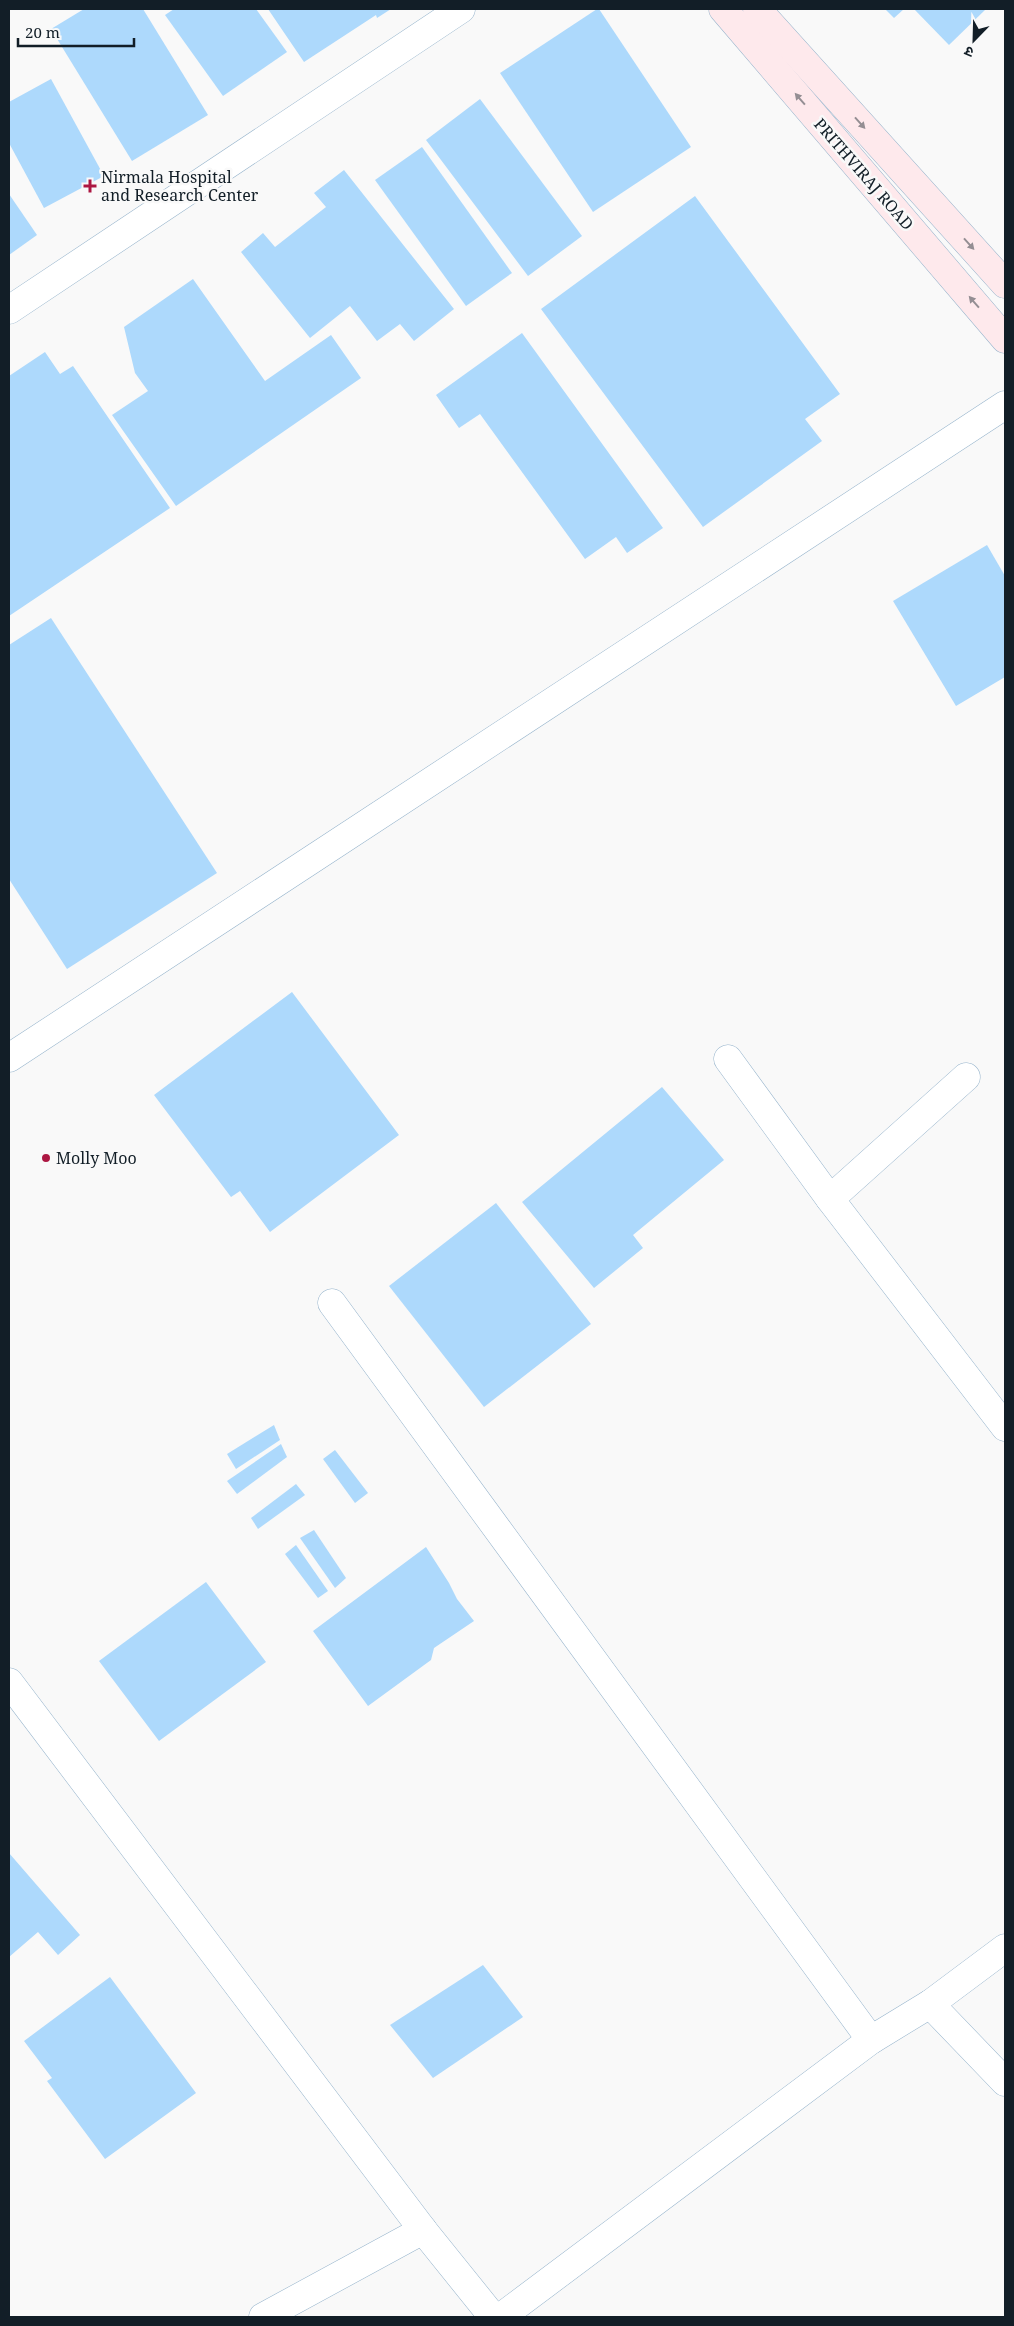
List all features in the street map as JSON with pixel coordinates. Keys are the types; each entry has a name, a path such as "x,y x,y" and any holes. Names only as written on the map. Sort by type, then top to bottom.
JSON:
{"street":[{"path":"9,310 461,9"},
{"name":"PRITHVIRAJ ROAD","path":"723,9 1005,339"},
{"name":"PRITHVIRAJ ROAD","path":"757,9 1005,284"},
{"path":"9,1058 1005,405"},
{"path":"728,1059 830,1199 1005,1427"},
{"path":"830,1199 966,1077"},
{"path":"332,1303 871,2040"},
{"path":"9,1682 423,2230 493,2317"},
{"path":"501,2317 871,2040 930,2004 1005,1948"},
{"path":"930,2004 1005,2082"},
{"path":"263,2317 423,2230"}],"building":[{"path":"84,9 143,9 208,115 132,161 51,29"},
{"path":"174,9 256,9 287,52 223,96 165,15"},
{"path":"268,9 391,9 377,18 376,15 304,62"},
{"path":"599,9 691,147 593,212 500,73"},
{"path":"885,9 904,9 894,18"},
{"path":"914,9 986,9 949,45"},
{"path":"51,79 104,176 44,208 9,143 9,102"},
{"path":"480,99 582,236 528,276 426,140"},
{"path":"422,147 512,273 466,306 375,180"},
{"path":"344,170 454,309 414,341 400,324 377,341 350,306 310,338 241,252 263,233 275,247 326,207 314,193"},
{"path":"9,194 37,235 9,255"},
{"path":"695,196 840,394 805,419 822,441 703,527 541,309"},
{"path":"193,279 265,381 331,335 361,378 176,506 112,415 148,391 135,373 124,327"},
{"path":"522,333 663,528 627,553 616,537 585,559 480,414 459,428 436,395"},
{"path":"45,352 60,374 73,366 170,508 9,616 9,376"},
{"path":"987,545 1005,576 1005,677 956,706 893,601"},
{"path":"51,618 217,873 67,969 9,879 9,645"},
{"path":"292,992 399,1135 270,1232 240,1191 231,1197 154,1095"},
{"path":"662,1087 724,1160 633,1235 643,1248 594,1288 522,1202"},
{"path":"496,1203 591,1324 484,1407 389,1286"},
{"path":"274,1425 280,1440 236,1469 227,1454"},
{"path":"281,1444 287,1457 237,1494 227,1481"},
{"path":"335,1450 368,1493 355,1503 323,1459"},
{"path":"296,1484 305,1495 258,1529 251,1518"},
{"path":"314,1530 346,1578 335,1588 300,1538"},
{"path":"296,1545 328,1591 318,1598 285,1554"},
{"path":"426,1547 457,1599 474,1621 434,1648 431,1660 368,1706 313,1631"},
{"path":"206,1582 266,1662 159,1741 99,1661"},
{"path":"9,1853 80,1935 58,1955 38,1932 9,1957"},
{"path":"483,1965 523,2017 433,2078 390,2025"},
{"path":"110,1977 196,2093 105,2159 47,2081 52,2078 24,2041"}],"place":[{"name":"Nirmala Hospital and Research Center","path":"90,186"},
{"name":"Molly Moo","path":"46,1158"}]}
